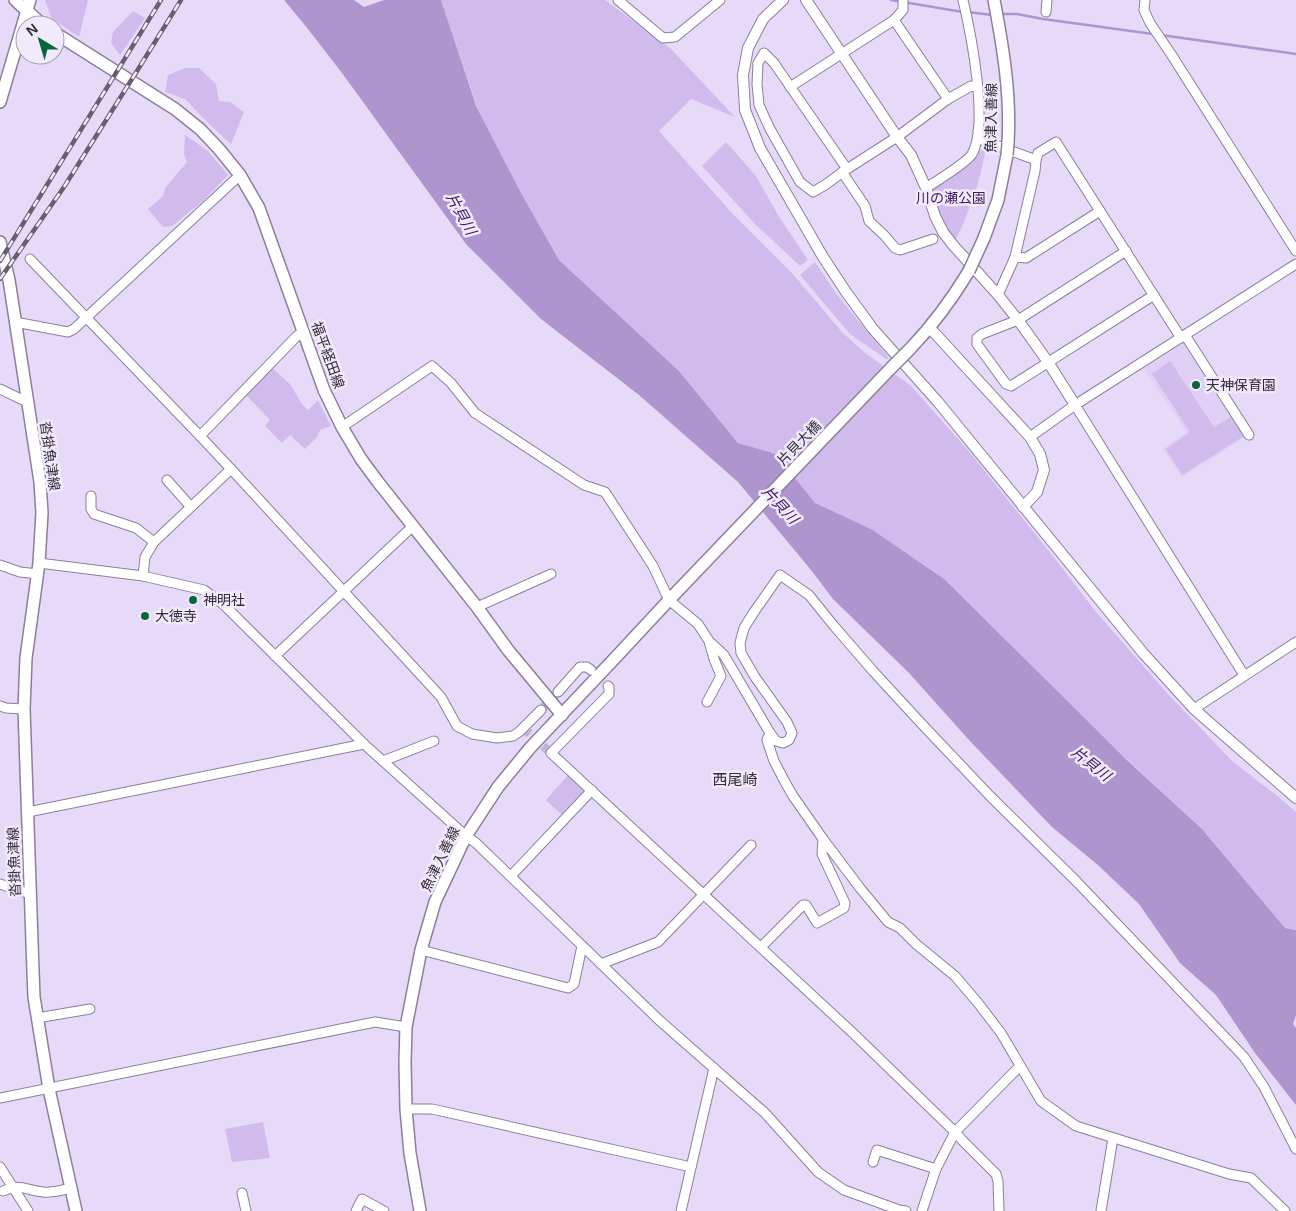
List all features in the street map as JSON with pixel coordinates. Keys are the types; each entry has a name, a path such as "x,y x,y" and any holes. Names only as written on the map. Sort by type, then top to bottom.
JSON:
{"main road":[{"path":"0,102 28,6 15,0"},
{"name":"魚津入善線","path":"881,379 930,328 950,301 969,271 998,200 1007,155 1009,111 1007,81 994,0"},
{"name":"福平経田線","path":"65,39 175,109 200,129 240,175 259,208 324,390 342,427 361,459 477,607 508,650 562,715"},
{"name":"沓掛魚津線","path":"0,246 9,280 40,482 42,513 39,568 26,658 24,709 33,971 37,1018 49,1089 76,1211"},
{"name":"片貝大橋","path":"673,596 881,379"},
{"name":"魚津入善線","path":"420,1211 410,1153 406,1109 406,1027 421,950 435,902 466,836 498,787 530,748 673,596"}],"street":[{"path":"618,0 663,38 675,37 720,0"},
{"path":"783,0 763,19 748,48 743,75 745,110 760,148 823,257 874,329 938,402 1143,653 1194,709 1296,798"},
{"path":"806,0 911,155 943,232 952,245 998,295 1048,362 1244,675"},
{"path":"790,87 894,20 903,10 903,0"},
{"path":"926,188 971,157 977,143 979,108 977,87 963,0"},
{"path":"1046,12 1047,0"},
{"path":"1145,0 1144,10 1150,23 1172,54 1296,251"},
{"path":"894,20 948,99"},
{"path":"932,239 900,250 895,248 869,221 865,206 844,171 774,63 764,53 758,63 757,84 759,104 800,182 813,192 825,185 844,171 897,137 948,99 970,86 977,87"},
{"path":"978,130 982,140 1036,160"},
{"path":"998,295 1015,257 1036,171 1038,153 1056,142 1154,295 1249,435"},
{"path":"15,322 68,332 74,330 240,175"},
{"path":"1015,257 1026,258 1100,211"},
{"path":"1126,252 1018,320 982,334 977,338 977,344 1006,384 1011,386 1154,295"},
{"path":"30,259 200,436 344,591 441,697 458,726 472,734 497,738 513,736 541,710"},
{"path":"1030,437 1075,405 1296,264"},
{"path":"930,328 1030,437 1040,454 1044,470 1037,492 1023,507"},
{"path":"200,436 303,331"},
{"path":"342,427 432,366 452,383 475,413 584,485 605,492 673,596 698,624 709,641 724,655 770,733 776,741 783,743 789,740 792,733 787,722 741,653 740,643 744,628 780,575 810,595 834,626 919,721 990,796 1077,882 1244,1057 1264,1087 1296,1149"},
{"path":"0,389 27,402"},
{"path":"143,576 144,557 154,542 231,469"},
{"path":"167,480 191,507"},
{"path":"91,496 91,509 94,514 136,528 154,542"},
{"path":"275,656 413,526"},
{"path":"0,565 20,572 39,568 143,576 204,590 223,604 364,744 511,876 659,1020 765,1113 818,1172 844,1190 906,1211"},
{"path":"477,607 551,574"},
{"path":"707,702 721,676 709,641"},
{"path":"1194,709 1296,642"},
{"path":"558,692 580,667 587,667 591,670"},
{"path":"608,686 609,694 551,753 854,1034 956,1132 996,1174 998,1180 999,1211"},
{"path":"0,706 24,709"},
{"path":"770,733 767,740 774,761 793,796 823,839 888,922 900,928 916,944 955,976 978,1003 1001,1033 1041,1101 1076,1126 1229,1174 1251,1178 1284,1211"},
{"path":"383,761 434,741"},
{"path":"28,812 364,744"},
{"path":"511,876 592,790"},
{"path":"761,947 803,905 806,904 817,923 844,908 845,903 822,854 823,839"},
{"path":"601,964 658,942 751,845"},
{"path":"0,884 30,894"},
{"path":"421,950 568,988 574,984 582,946"},
{"path":"37,1018 90,1009"},
{"path":"0,1098 375,1022 406,1027"},
{"path":"922,1211 936,1169 956,1132 1020,1066"},
{"path":"681,1211 714,1068"},
{"path":"406,1109 432,1109 691,1167"},
{"path":"1101,1211 1112,1138"},
{"path":"873,1162 877,1150 936,1169"},
{"path":"0,1167 28,1211"},
{"path":"3,1191 21,1186 44,1192 71,1188"},
{"path":"242,1193 246,1211"},
{"path":"356,1211 362,1199 384,1211"}],"shaded area":[{"path":"1185,341 1247,436 1182,477 1163,449 1187,432 1143,368"}],"green space":[{"path":"45,0 88,0 79,37 65,28 65,15 50,15"},
{"path":"441,0 605,0 670,48 735,117 691,99 659,131 731,212 792,273 842,332 865,353 910,385 967,449 1096,612 1168,694 1232,761 1296,812 1296,930 1285,928 1202,829 1041,676 871,529 814,503 776,454 738,443 679,371 559,260 479,112"},
{"path":"133,11 145,18 120,55 111,43 113,32"},
{"path":"185,68 199,68 216,84 219,101 230,102 244,112 231,144 185,99 165,92 168,75"},
{"path":"185,135 208,151 228,175 203,201 172,226 163,227 148,209 163,196 165,188 187,162 184,154"},
{"path":"726,142 756,176 778,215 808,260 800,266 756,225 702,166"},
{"name":"川の瀬公園","path":"986,147 981,173 973,198 953,245 926,189"},
{"path":"815,262 837,295 889,358 886,359 850,334 800,275"},
{"path":"1170,361 1214,427 1231,417 1244,436 1182,475 1166,449 1190,432 1152,374"},
{"path":"272,368 291,385 301,403 308,410 318,400 331,426 320,430 317,437 305,449 290,435 282,443 265,426 270,420 246,395"},
{"path":"569,774 584,788 581,797 563,816 546,800"},
{"path":"263,1122 270,1158 232,1162 225,1129"}],"water":[{"name":"片貝川","path":"284,0 354,0 364,7 384,0 441,0 477,108 520,191 559,260 679,371 738,443 776,454 815,503 871,529 944,579 1128,761 1202,829 1285,928 1296,930 1296,1015 1293,1024 1296,1028 1296,1105 1255,1053 1216,995 1180,963 1139,904 1099,866 1052,827 969,740 909,673 833,599 738,482 639,395 541,319 466,244 342,73"}],"waterway":[{"path":"891,0 963,12"},
{"path":"968,12 992,15"},
{"path":"1000,14 1017,14 1153,34"},
{"path":"1161,35 1296,54"}],"tunnel":[{"path":"541,710 558,692"},
{"path":"523,728 551,753"}],"railway":[{"path":"0,261 161,0"},
{"path":"0,279 64,187 181,0"}],"place":[{"name":"天神保育園","path":"1196,385"},
{"name":"神明社","path":"193,600"},
{"name":"大徳寺","path":"145,616"}],"district":[{"name":"西尾崎","path":"735,780"}]}
